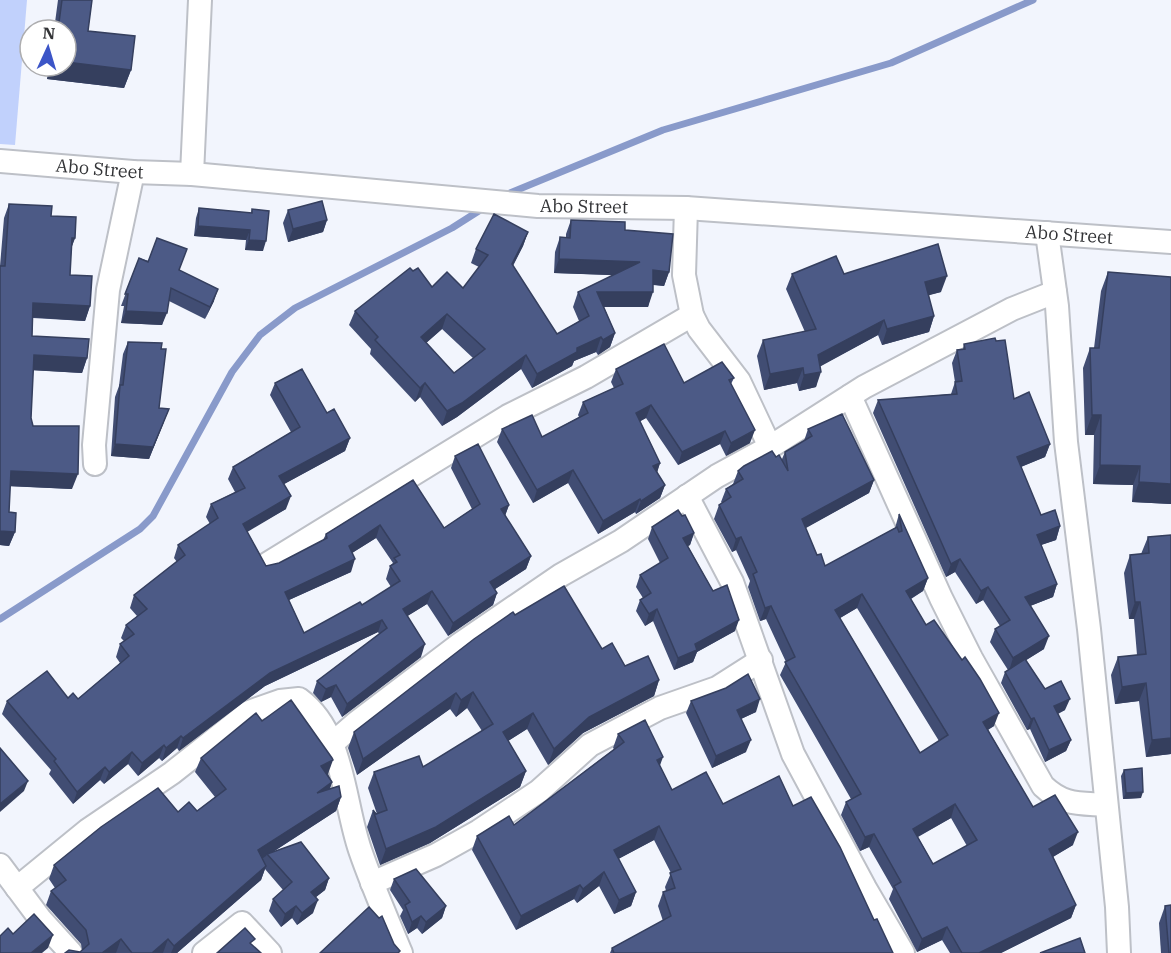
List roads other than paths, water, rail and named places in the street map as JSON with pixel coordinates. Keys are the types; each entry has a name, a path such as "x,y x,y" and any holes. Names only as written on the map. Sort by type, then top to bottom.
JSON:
{"street":[{"path":"192,174 200,0"},
{"name":"Abo Street","path":"0,161 133,172 192,174 538,206 686,208 1171,242"},
{"path":"95,464 94,444 105,312 133,172"},
{"path":"686,208 684,275 692,315 699,329 739,381 770,447"},
{"path":"1047,233 1055,292 1066,442 1088,618 1117,907 1119,953"},
{"path":"333,743 356,723 470,638 561,575 670,509 687,496 850,396 1012,309 1055,292"},
{"path":"267,564 508,416 586,377 692,315"},
{"path":"850,396 941,598 971,658 1043,786 1057,799 1072,803 1106,805"},
{"path":"687,496 732,582 794,753 865,888 903,953"},
{"path":"372,883 436,855 479,831 539,791 590,745 660,708 717,688 760,660"},
{"path":"16,888 88,830 172,773 249,712 280,701 299,699 311,708 333,743 346,803 372,883 401,953"},
{"path":"0,865 16,888 71,953"},
{"path":"204,953 242,923 270,953"}],"waterway":[{"path":"505,195 663,130 891,63 1033,0"},
{"path":"0,619 140,529 153,516 232,372 260,335 295,308 452,228 485,207"}]}
